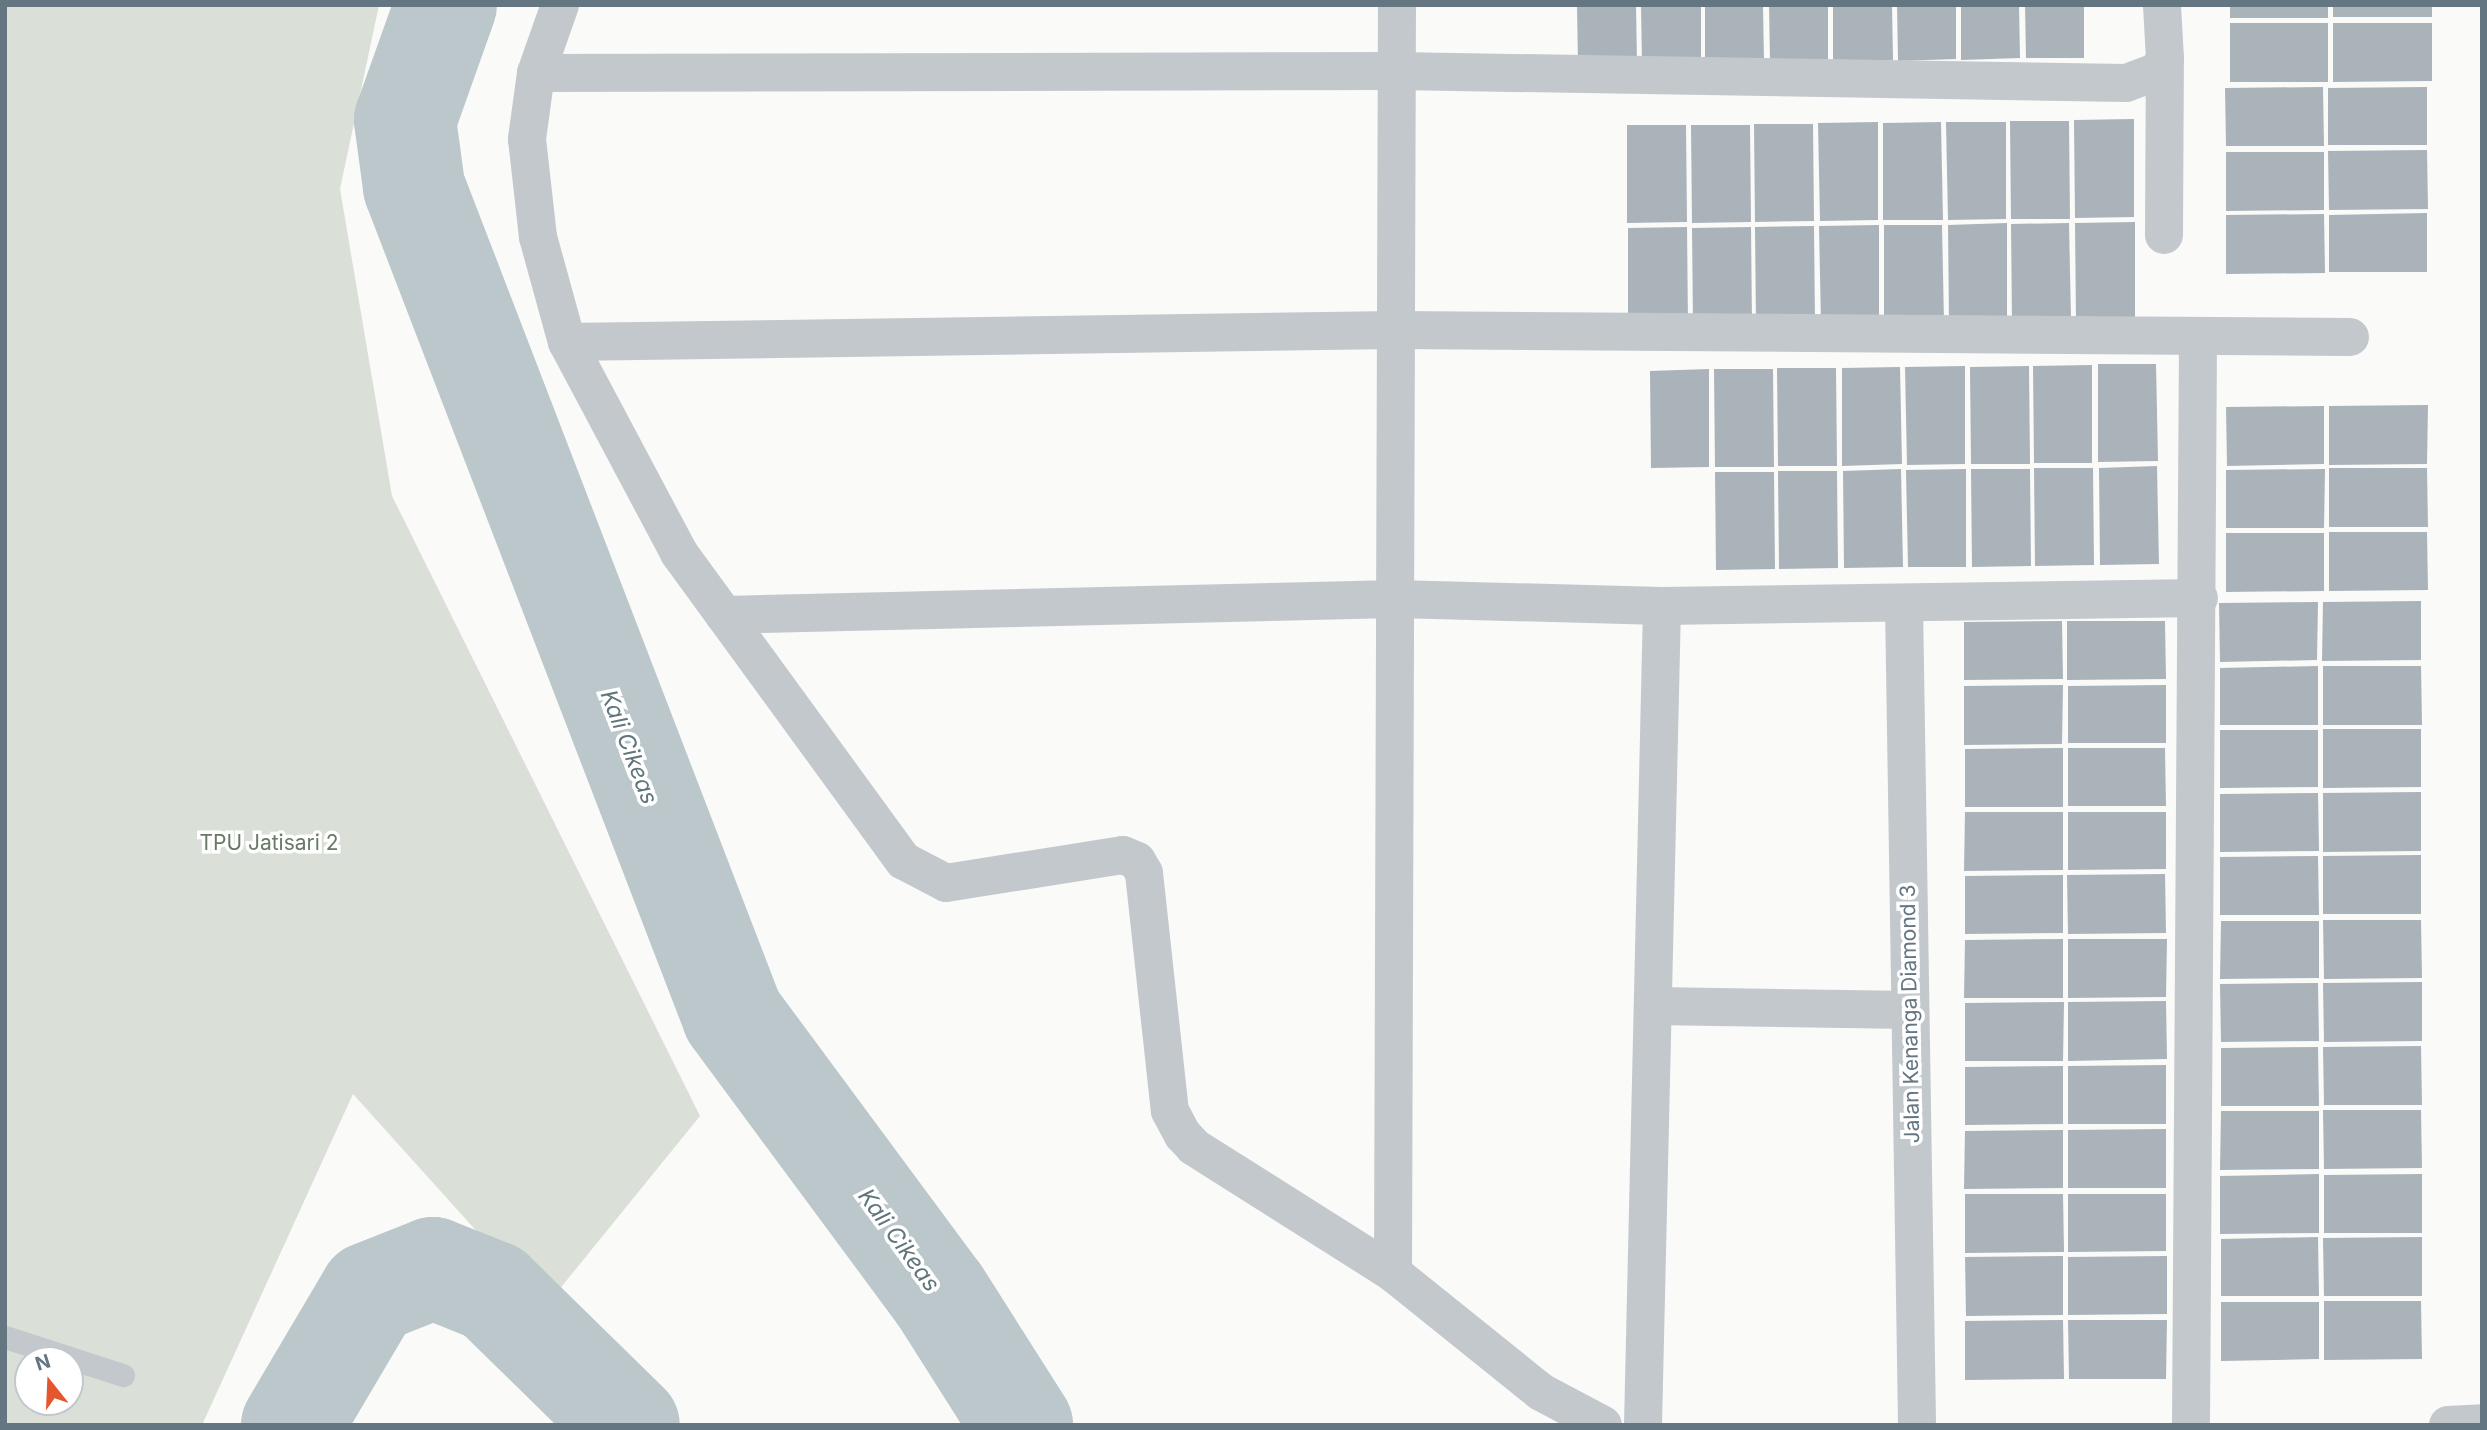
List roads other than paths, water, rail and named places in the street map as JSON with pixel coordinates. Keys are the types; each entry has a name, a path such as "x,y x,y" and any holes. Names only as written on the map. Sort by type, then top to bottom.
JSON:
{"street":[{"path":"560,5 536,73 527,139 538,237 567,342 679,553 904,861 922,874 946,883 1123,855 1137,861 1144,873 1170,1111 1194,1147 1393,1273 1541,1392 1603,1425"},
{"path":"1393,1273 1397,5"},
{"path":"2162,5 2165,59 2164,235"},
{"path":"536,73 1396,71 2126,83 2157,72 2165,59"},
{"path":"567,342 1396,330 2198,338 2350,337"},
{"path":"2191,1425 2199,598 2198,338"},
{"path":"724,615 1396,599 1662,606 2199,598"},
{"name":"Jalan Kenanga Diamond 3","path":"1904,604 1917,1425"},
{"path":"1643,1425 1662,606"},
{"path":"1653,1006 1910,1010"},
{"path":"2448,1425 2482,1423"}],"lane":[{"path":"5,1337 123,1375"}],"waterway":[{"name":"Kali Cikeas","path":"446,5 405,120 414,187 733,1016 939,1294 1022,1425"},
{"name":"Kali Cikeas","path":"292,1425 370,1293 433,1268 493,1292 629,1425"}],"park label":[{"name":"TPU Jatisari 2","path":"269,843"}]}
